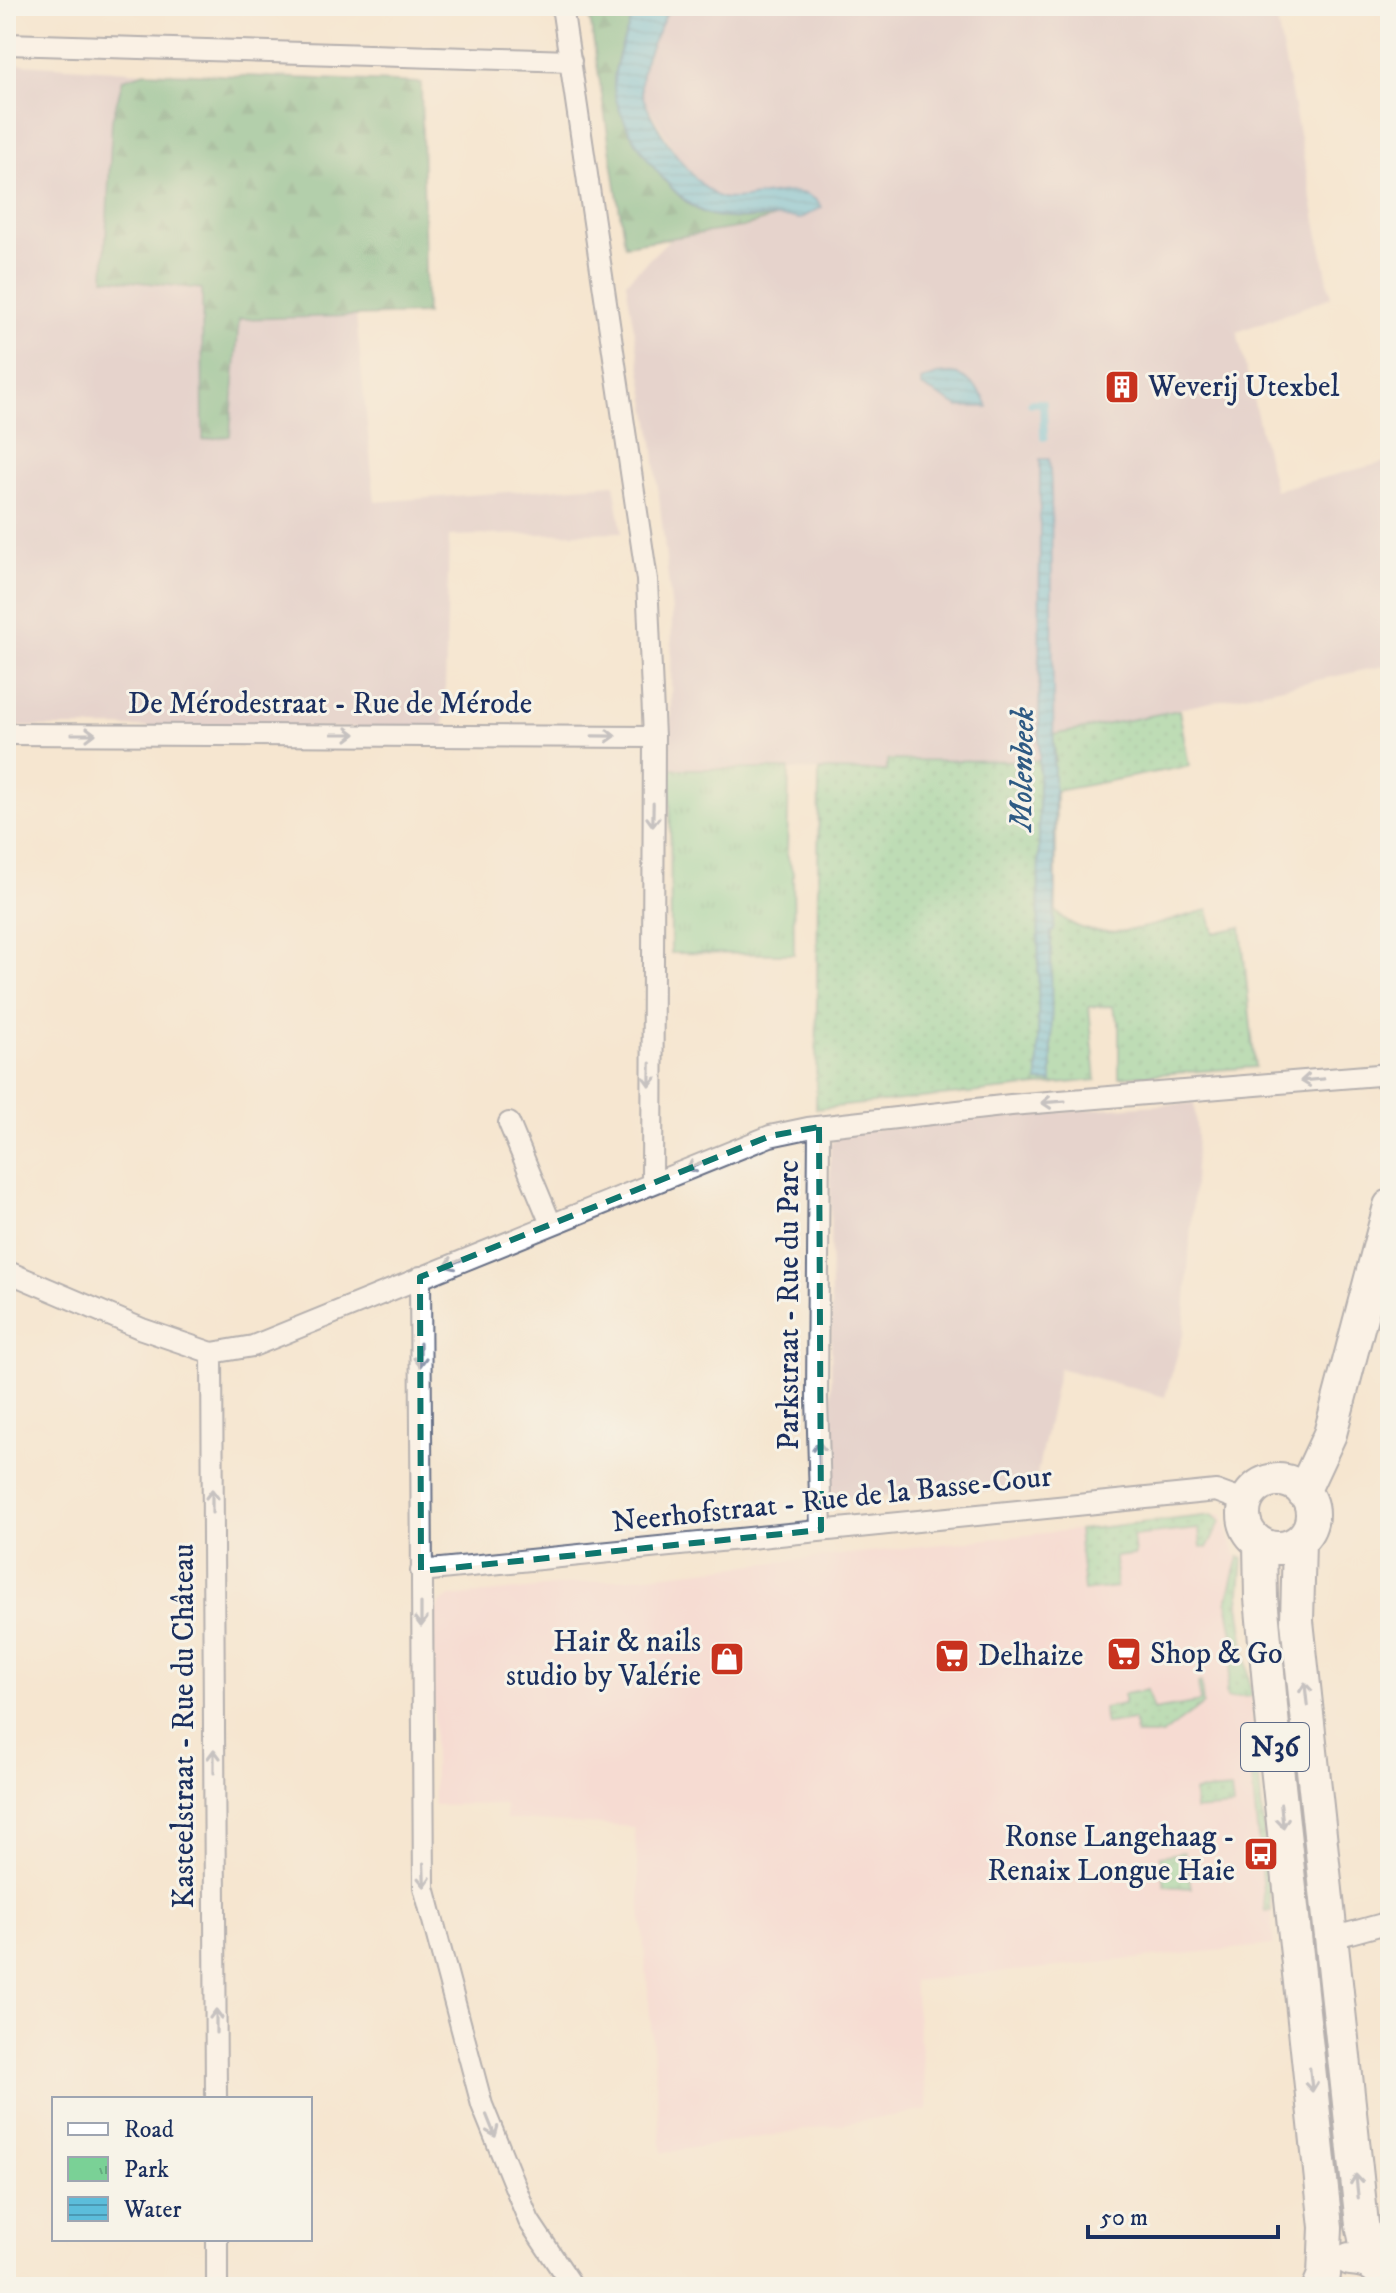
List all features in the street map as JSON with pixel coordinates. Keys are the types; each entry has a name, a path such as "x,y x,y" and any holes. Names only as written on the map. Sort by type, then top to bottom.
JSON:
{"main road":[{"name":"N36","path":"1380,2275 1362,2224 1297,1621 1299,1541 1310,1523 1311,1512 1303,1492 1330,1434 1390,1210"},
{"path":"1246,1502 1252,1492 1271,1481 1283,1481 1303,1492"},
{"name":"N36","path":"1246,1502 1244,1521 1260,1543 1262,1612 1326,2227 1322,2281"},
{"path":"1260,1543 1287,1547 1299,1541"},
{"path":"1322,2281 1340,2262 1350,2259 1380,2275"}],"street":[{"path":"562,6 647,580 654,737 652,1183"},
{"path":"6,44 571,61"},
{"name":"De Mérodestraat - Rue de Mérode","path":"6,734 654,737"},
{"path":"6,1271 142,1329 212,1353 253,1346 770,1136 819,1127 1011,1105 1390,1074"},
{"path":"509,1123 551,1224"},
{"name":"Parkstraat - Rue du Parc","path":"819,1127 817,1398 821,1530"},
{"path":"420,1277 424,1887 482,2105 529,2221 573,2287"},
{"name":"Kasteelstraat - Rue du Château","path":"212,1353 216,2097"},
{"name":"Neerhofstraat - Rue de la Basse-Cour","path":"421,1571 1216,1491 1246,1502"},
{"path":"1332,1938 1390,1922"},
{"path":"217,2241 217,2287"}],"highlighted area":[{"path":"819,1127 821,1530 421,1571 420,1277 770,1136"}],"shaded area":[{"name":"Weverij Utexbel","path":"667,6 1274,6 1331,297 1237,332 1275,490 1390,461 1390,668 1384,666 1054,735 1056,761 887,760 888,771 670,769 672,612 652,434 626,282 713,196 680,159 642,96 642,75"},
{"path":"6,63 145,72 123,79 104,278 203,289 230,436 238,319 356,316 375,502 614,484 622,532 449,536 444,728 6,727"},
{"path":"1194,1103 1197,1137 1184,1332 1165,1397 1059,1368 1034,1489 832,1498 830,1145 841,1133 1078,1110"},
{"path":"1222,1514 1238,1562 1274,1945 913,1981 928,2110 662,2153 634,1827 506,1819 505,1804 434,1805 434,1616 439,1604 450,1597"}],"green space":[{"path":"588,6 637,6 616,64 616,98 633,136 674,191 689,204 711,215 742,219 782,215 743,227 625,245"},
{"path":"145,72 421,83 426,314 239,319 230,436 203,440 202,289 104,278 112,120 123,79"},
{"path":"1179,710 1189,766 1056,791 1056,911 1071,923 1089,930 1108,932 1149,926 1208,910 1214,933 1241,927 1255,1067 1119,1077 1119,1022 1112,1006 1089,1007 1096,1080 816,1109 819,770 887,771 887,760 1056,761 1053,735"},
{"path":"670,769 789,769 787,855 793,873 794,954 671,953"},
{"path":"1212,1515 1221,1521 1207,1548 1201,1547 1199,1529 1133,1536 1135,1555 1115,1557 1116,1587 1084,1591 1078,1530"},
{"path":"1239,1557 1243,1559 1239,1603 1251,1696 1227,1698 1235,1647 1227,1601"},
{"path":"1201,1682 1203,1704 1162,1735 1136,1735 1134,1720 1106,1724 1103,1708 1124,1704 1124,1694 1147,1690 1153,1710 1200,1702 1198,1683"},
{"path":"1249,1747 1256,1747 1271,1911 1265,1912"},
{"path":"1302,1754 1326,1984 1312,1986 1287,1755"},
{"path":"1231,1789 1233,1807 1195,1810 1194,1792"},
{"path":"1184,1852 1191,1888 1165,1886 1160,1856"},
{"path":"1328,2009 1350,2213 1337,2214 1315,2011"}],"water":[{"path":"637,6 670,6 647,56 641,87 661,132 699,182 722,198 802,193 822,207 800,219 719,217 694,207 662,177 634,138 616,99 614,83 617,63"},
{"path":"942,373 970,382 988,407 959,407 921,386 921,381"},
{"path":"1040,459 1049,459 1051,484 1055,886 1054,931 1051,932 1052,1082 1038,1082"}],"waterway":[{"name":"Molenbeek","path":"1031,403 1043,403 1044,437"}],"place":[{"name":"Weverij Utexbel","path":"1122,387"},
{"name":"Shop & Go","path":"1124,1654"},
{"name":"Delhaize","path":"952,1656"},
{"name":"Hair & nails studio by Valérie","path":"727,1659"},
{"name":"Ronse Langehaag - Renaix Longue Haie","path":"1261,1854"}]}
